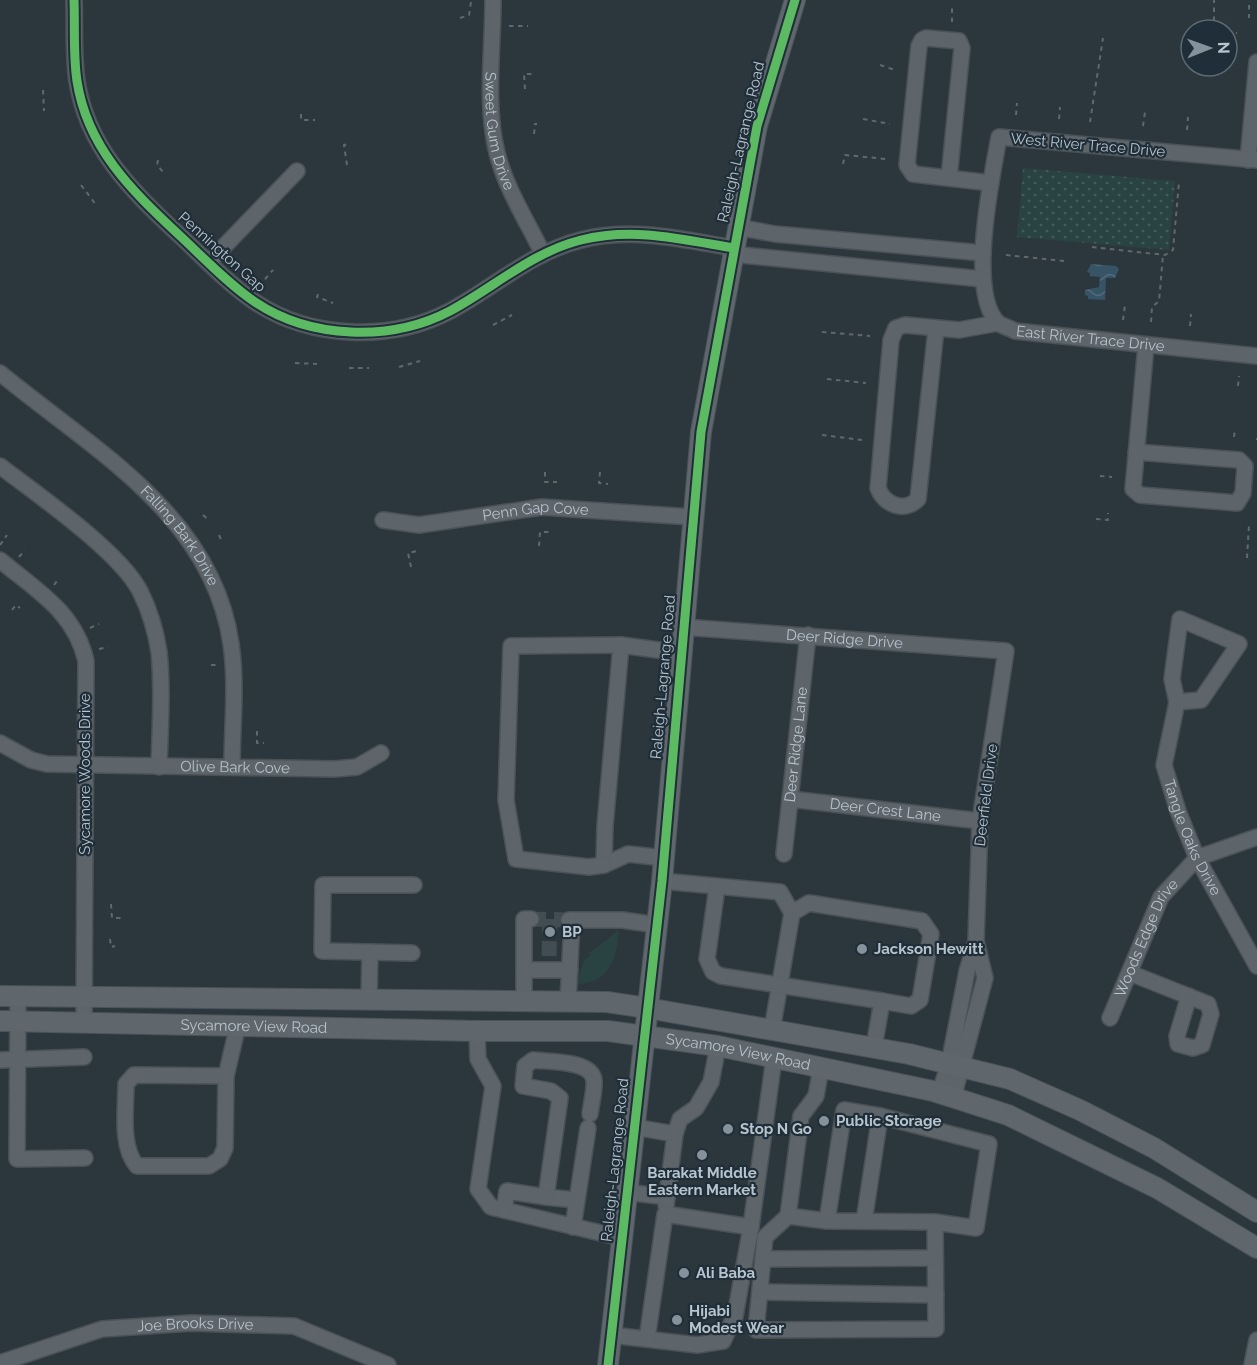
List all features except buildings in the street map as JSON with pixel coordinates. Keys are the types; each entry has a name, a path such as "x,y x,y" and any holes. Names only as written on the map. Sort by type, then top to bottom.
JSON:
{"main road":[{"name":"Raleigh-Lagrange Road","path":"608,1365 662,880 682,627 701,432 757,126 795,0"},
{"name":"Sycamore View Road","path":"9,996 607,1002 874,1047 1010,1079 1080,1110 1154,1148 1257,1212"},
{"name":"Sycamore View Road","path":"9,1021 477,1031 608,1031 718,1046 869,1077 946,1096 1008,1115 1157,1188 1257,1248"},
{"path":"770,1057 772,1030"},
{"path":"869,1077 874,1047"}],"street":[{"name":"Pennington Gap","path":"75,0 78,85 84,109 95,138 127,185 241,292 272,312 314,327 368,332 403,328 438,316 543,254 579,241 627,233 662,236 733,251 982,279"},
{"name":"Sweet Gum Drive","path":"493,0 492,109 497,152 513,196 543,254"},
{"path":"949,178 962,48 959,41 926,38 919,46 907,165 913,174 991,183"},
{"path":"1253,160 1257,62"},
{"name":"West River Trace Drive","path":"983,253 999,137 1253,160"},
{"path":"209,262 297,171"},
{"path":"737,227 865,243 983,253"},
{"path":"862,267 865,243"},
{"name":"East River Trace Drive","path":"983,253 982,279 989,305 998,323 1015,331 1257,356"},
{"path":"936,328 918,499 913,504 905,506 890,504 881,498 878,488 891,340 896,328 904,326 973,329 998,323"},
{"path":"1136,452 1239,460 1245,466 1243,493 1237,503 1140,495 1133,489 1136,452 1146,345"},
{"name":"Falling Bark Drive","path":"0,374 150,494 183,530 200,555 220,597 231,643 232,767"},
{"path":"0,466 119,562 139,590 153,628 159,653 161,694 159,767"},
{"name":"Penn Gap Cove","path":"383,520 419,525 511,510 557,507 692,517"},
{"name":"Sycamore Woods Drive","path":"0,560 66,615 81,643 86,669 84,1022"},
{"name":"Tangle Oaks Drive","path":"1178,702 1201,700 1239,644 1180,619 1172,679 1178,702 1164,765 1178,812 1197,858 1257,966"},
{"name":"Deer Ridge Drive","path":"682,627 1006,651"},
{"name":"Deer Ridge Lane","path":"784,854 808,635"},
{"path":"664,858 628,854 604,865 590,867 516,859 506,800 511,646 621,645 680,653"},
{"path":"604,865 605,826 621,645"},
{"name":"Deerfield Drive","path":"946,1096 954,1066 985,978 976,941 980,821 1006,651"},
{"name":"Olive Bark Cove","path":"0,743 39,763 85,766 357,767 381,753"},
{"name":"Deer Crest Lane","path":"790,799 980,821"},
{"name":"Woods Edge Drive","path":"1110,1018 1161,897 1197,858 1257,837"},
{"path":"662,880 780,892 792,913 772,1030"},
{"path":"412,953 322,951 323,885 414,885"},
{"path":"717,887 707,959 713,972 721,976 911,1006 920,1000 930,934 922,921 809,903 792,913"},
{"path":"524,1002 524,919 531,919"},
{"path":"568,1002 571,920 622,920 657,925"},
{"path":"369,1000 370,952"},
{"path":"524,970 549,963 570,970"},
{"path":"1130,973 1189,996"},
{"path":"9,996 9,1021 18,1060 17,1159 85,1158"},
{"path":"874,1047 882,1001"},
{"path":"226,1076 134,1075 126,1084 126,1134 129,1158 137,1166 209,1166 219,1159 225,1148 226,1076 238,1025"},
{"path":"477,1031 478,1059 493,1086 478,1189 491,1207 622,1238"},
{"path":"647,1340 675,1134 680,1119 696,1108 711,1082 718,1046"},
{"path":"0,1060 84,1057"},
{"path":"611,1335 698,1345 723,1341 735,1316 751,1227 770,1057"},
{"path":"546,1197 560,1098 551,1091 524,1086 525,1066 533,1060 580,1066 589,1070 594,1080 573,1227"},
{"path":"821,1068 816,1096 801,1116 788,1216 765,1237 756,1330 936,1329 935,1222"},
{"path":"788,1216 828,1221 935,1222 976,1228 989,1144 880,1116 844,1110 828,1221"},
{"path":"864,1221 880,1116"},
{"path":"634,1127 675,1134"},
{"path":"504,1210 507,1191 576,1200"},
{"path":"626,1192 667,1197"},
{"path":"665,1214 751,1227"},
{"path":"763,1259 935,1258"},
{"path":"760,1292 936,1295"},
{"name":"Joe Brooks Drive","path":"0,1363 102,1329 191,1323 294,1326 388,1365"},
{"path":"1252,1365 1257,1340"}],"path":[{"path":"1214,0 1214,18"},
{"path":"460,18 469,15 471,2"},
{"path":"952,4 952,22"},
{"path":"1249,5 1249,18"},
{"path":"509,26 528,26"},
{"path":"1090,122 1103,38"},
{"path":"880,65 895,69"},
{"path":"525,89 524,74 532,74"},
{"path":"44,90 46,109 44,111"},
{"path":"1016,115 1017,103"},
{"path":"1059,119 1060,107"},
{"path":"1143,126 1144,112"},
{"path":"301,114 301,120 315,120"},
{"path":"1186,130 1188,117"},
{"path":"863,119 890,124"},
{"path":"534,134 535,124 537,124"},
{"path":"346,165 344,145 348,144"},
{"path":"843,164 845,155 886,159"},
{"path":"158,160 158,165 164,173"},
{"path":"1092,247 1163,255 1173,250 1179,182"},
{"path":"81,185 94,202 92,204"},
{"path":"1006,255 1064,261"},
{"path":"1151,322 1152,307 1159,301 1163,255"},
{"path":"258,287 273,270"},
{"path":"318,294 317,297 333,303"},
{"path":"1124,320 1125,305"},
{"path":"1190,326 1191,314"},
{"path":"493,325 512,315"},
{"path":"822,332 870,336"},
{"path":"399,367 420,361"},
{"path":"295,363 317,364"},
{"path":"349,368 369,368"},
{"path":"1238,386 1239,376"},
{"path":"827,379 866,383"},
{"path":"1234,437 1235,429"},
{"path":"822,435 862,440"},
{"path":"545,472 544,482 557,482"},
{"path":"600,472 599,483 608,484"},
{"path":"1100,476 1112,477"},
{"path":"1096,519 1108,520 1108,513"},
{"path":"203,515 209,520"},
{"path":"1247,558 1249,525"},
{"path":"539,546 540,532 549,532"},
{"path":"0,545 7,535"},
{"path":"219,535 222,542"},
{"path":"16,560 25,549"},
{"path":"411,567 408,553 417,551"},
{"path":"51,589 59,578"},
{"path":"12,610 16,605 20,608"},
{"path":"87,630 99,624"},
{"path":"94,650 108,647"},
{"path":"211,665 224,665"},
{"path":"257,731 257,743 264,743"},
{"path":"111,904 112,918 124,918"},
{"path":"110,939 111,946 115,946"}],"green space":[{"path":"1023,168 1175,181 1169,250 1017,237"},
{"path":"619,930 610,968 597,980 576,984 584,961 591,954 589,953"}],"water":[{"path":"1091,264 1116,266 1119,269 1115,278 1106,278 1105,300 1088,299 1085,295 1085,290 1099,287 1100,277 1090,276 1087,272"}],"tunnel":[{"path":"531,919 569,920"},
{"path":"549,956 550,919"}],"cycle path":[{"path":"74,0 76,71 82,105 90,127 114,166 143,200 235,286 255,302 300,323 325,329 377,332 427,321 466,302 513,271 546,253 581,240 600,236 638,234 733,248"},
{"path":"608,1365 662,881 701,432 757,126 795,0"}],"place":[{"name":"BP","path":"550,932"},
{"name":"Jackson Hewitt","path":"862,949"},
{"name":"Public Storage","path":"824,1121"},
{"name":"Stop N Go","path":"728,1129"},
{"name":"Barakat Middle Eastern Market","path":"702,1155"},
{"name":"Ali Baba","path":"684,1273"},
{"name":"Hijabi Modest Wear","path":"677,1320"}]}
